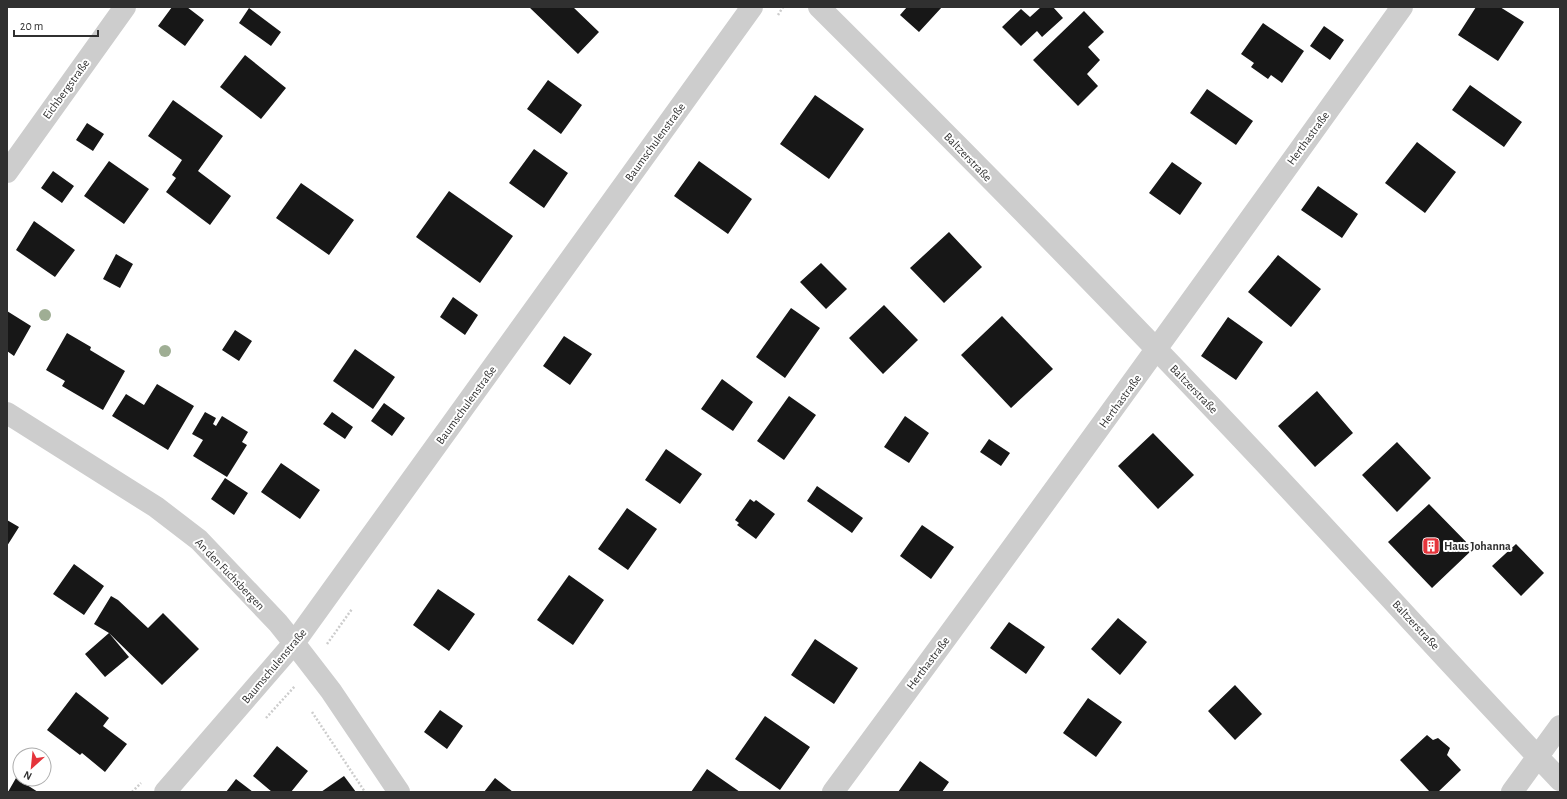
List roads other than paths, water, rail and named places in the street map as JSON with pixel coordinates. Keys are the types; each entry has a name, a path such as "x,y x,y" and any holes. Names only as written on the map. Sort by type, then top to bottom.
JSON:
{"street":[{"name":"Eichbergstraße","path":"7,172 125,7"},
{"name":"Baumschulenstraße","path":"165,792 294,643 752,7"},
{"name":"Baltzerstraße","path":"819,7 928,115 1157,350 1259,457 1560,780"},
{"name":"Herthastraße","path":"833,792 1005,560 1402,7"},
{"name":"An den Fuchsbergen","path":"7,413 156,507 199,540 278,623 294,643 331,691 398,792"},
{"path":"1512,792 1560,726"}],"place":[{"name":"Haus Johanna","path":"1431,546"}]}
